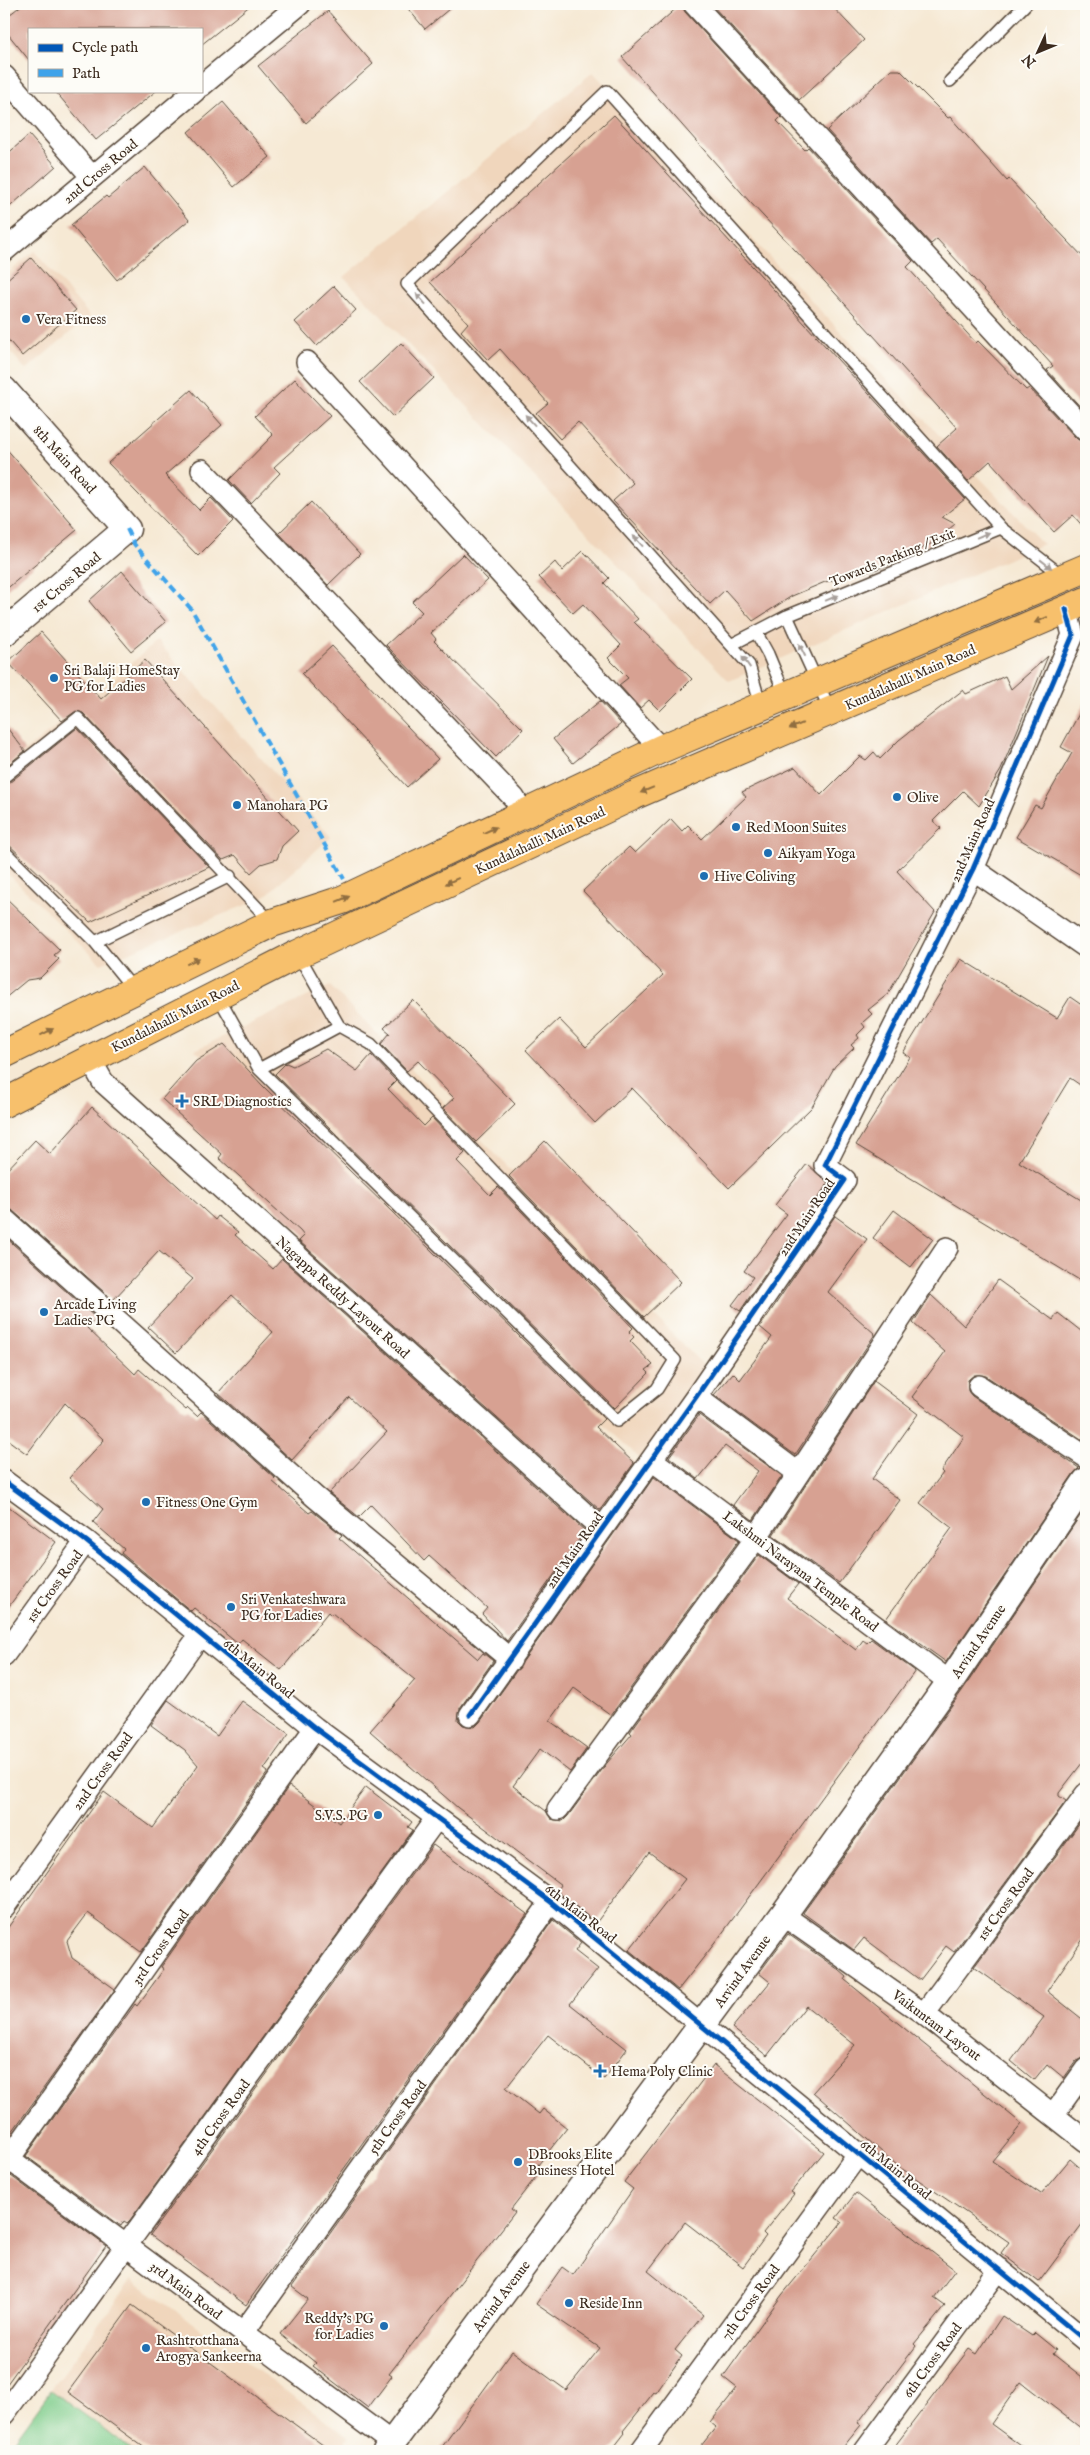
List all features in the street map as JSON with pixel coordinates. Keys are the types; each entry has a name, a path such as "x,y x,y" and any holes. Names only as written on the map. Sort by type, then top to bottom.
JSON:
{"main road":[{"path":"4,1054 272,923 342,900 662,749 1075,573"},
{"name":"Kundalahalli Main Road","path":"4,1102 298,954 635,795 1076,605"}],"street":[{"path":"202,85 300,4"},
{"path":"694,4 1086,431"},
{"path":"4,76 92,177"},
{"name":"2nd Cross Road","path":"4,251 194,92"},
{"path":"307,362 662,749"},
{"name":"8th Main Road","path":"4,390 127,529"},
{"path":"202,470 508,792 524,814"},
{"name":"1st Cross Road","path":"4,634 127,529"},
{"name":"2nd Main Road","path":"470,1715 652,1460 845,1180 825,1165 973,869 1073,635 1076,605"},
{"path":"973,869 1086,947"},
{"name":"Nagappa Reddy Layout Road","path":"90,1059 103,1082 602,1530"},
{"path":"4,1219 315,1498 511,1660"},
{"path":"558,1809 756,1538 947,1248"},
{"path":"979,1386 1086,1457"},
{"path":"696,1397 798,1473"},
{"name":"Lakshmi Narayana Temple Road","path":"652,1460 950,1682"},
{"name":"6th Main Road","path":"4,1481 86,1541 315,1728 550,1902 1086,2340"},
{"name":"Arvind Avenue","path":"389,2447 782,1916 950,1682 1086,1482"},
{"name":"1st Cross Road","path":"4,1655 86,1541"},
{"name":"2nd Cross Road","path":"4,1907 200,1635"},
{"name":"3rd Cross Road","path":"5,2160 315,1728"},
{"name":"1st Cross Road","path":"924,2014 1086,1794"},
{"name":"4th Cross Road","path":"4,2414 436,1819"},
{"name":"5th Cross Road","path":"242,2333 550,1902"},
{"name":"Vaikuntam Layout","path":"782,1916 924,2014 1086,2141"},
{"path":"1053,2115 1086,2069"},
{"name":"7th Cross Road","path":"641,2451 859,2153"},
{"name":"3rd Main Road","path":"5,2160 126,2246 389,2447"},
{"name":"6th Cross Road","path":"865,2451 999,2268"}],"lane":[{"path":"950,81 1026,4"},
{"path":"773,702 749,664 407,284 607,91 1001,528 1075,573"},
{"name":"Towards Parking / Exit","path":"731,645 787,616 1001,528"},
{"path":"787,616 831,712"},
{"path":"756,632 768,654 773,702"},
{"path":"4,777 78,718 230,876 272,923"},
{"path":"4,851 95,942 134,990"},
{"path":"95,942 230,876"},
{"path":"217,994 259,1069 617,1422 657,1389 675,1360 371,1044 339,1026 298,954"},
{"path":"259,1069 339,1026"}],"shaded area":[{"path":"593,72 1043,544 729,681 344,277"},
{"path":"34,251 90,316 26,370 4,344 4,277"},
{"path":"157,641 331,837 263,898 101,964 4,870 4,767 80,708"},
{"path":"330,986 705,1367 642,1460 195,1050"},
{"name":"Rashtrotthana Arogya Sankeerna","path":"132,2279 349,2437 339,2451 134,2451 51,2390"}],"green space":[{"path":"51,2390 128,2447 134,2451 7,2451"}],"building":[{"path":"23,4 252,4 202,44 202,28 28,28 28,59 4,29 4,19"},
{"path":"404,4 455,4 425,29"},
{"path":"681,4 685,12 781,117 777,121 805,150 808,147 913,261 907,267 976,343 978,341 1026,390 1029,388 1077,439 1086,443 1086,530 1073,515 1054,532 990,461 968,481 937,446 957,428 749,201 622,57"},
{"path":"711,4 830,4 864,40 799,100"},
{"path":"328,11 373,64 306,123 258,66"},
{"path":"891,70 900,70 948,118 950,117 1007,181 1009,179 1086,260 1086,413 1047,370 1053,366 1007,315 937,239 931,244 827,130"},
{"path":"56,92 155,92 96,140"},
{"path":"223,102 270,157 234,187 188,132"},
{"path":"614,115 965,499 942,517 955,524 934,542 901,560 877,569 825,582 792,596 753,621 725,590 710,604 613,501 633,483 578,422 560,439 536,413 548,403 500,349 488,360 461,331 468,323 430,282"},
{"path":"29,135 56,166 4,212 4,157"},
{"path":"145,167 189,220 117,280 71,225 106,196 108,198"},
{"path":"31,258 76,310 22,356 4,335 4,282"},
{"path":"334,286 356,310 317,346 295,322"},
{"path":"401,343 434,378 393,417 360,382"},
{"path":"295,379 330,416 274,467 280,473 251,503 229,480 273,435 255,416"},
{"path":"191,390 222,425 165,475 199,510 211,498 233,521 198,556 108,463"},
{"path":"4,446 77,530 4,591"},
{"path":"311,502 360,554 328,585 279,533"},
{"path":"583,551 609,578 604,583 638,619 634,622 692,679 660,711 649,700 640,708 619,685 628,678 608,658 621,645 583,604 573,613 539,577 555,562 562,571"},
{"path":"463,554 488,580 431,633 436,639 434,641 523,729 496,757 386,645 422,612 412,602"},
{"path":"122,571 166,622 131,651 89,601"},
{"path":"41,632 101,699 145,660 298,831 282,846 277,859 261,864 251,873 235,855 223,860 83,713 76,711 62,721 8,662"},
{"path":"332,646 438,759 407,787 302,674"},
{"path":"1048,656 1001,770 979,806 963,791 933,821 941,828 897,871 935,912 888,994 868,1010 872,1014 862,1023 865,1027 857,1035 859,1038 851,1045 854,1048 835,1066 812,1107 729,1188 632,1088 595,1123 526,1050 559,1019 586,1047 663,975 583,891 629,847 635,853 671,819 682,831 688,825 702,839 746,797 742,792 795,767 821,795 860,756 866,760 874,752 880,759 899,740 963,690 966,694 1005,676 1011,689"},
{"path":"600,701 621,724 573,763 553,739"},
{"path":"1086,701 1086,878 1016,837 1035,805 1041,808 1072,753 1061,747"},
{"path":"4,724 25,751 4,768"},
{"path":"77,728 209,867 90,922 4,840 4,784 9,783"},
{"path":"4,896 60,950 54,955 59,959 40,978 27,980 4,999"},
{"path":"961,959 1057,1018 1070,997 1086,1008 1086,1089 1070,1078 1019,1162 1086,1203 1086,1284 856,1145 910,1057 903,1053"},
{"path":"413,1000 515,1104 476,1142 443,1108 454,1098 418,1061 407,1071 381,1044 390,1033 384,1028"},
{"path":"224,1044 263,1086 604,1419 596,1427 634,1463 600,1510 299,1241 304,1236 300,1231 219,1158 222,1154 162,1099 196,1061"},
{"path":"326,1049 357,1071 371,1055 396,1081 388,1089 424,1126 432,1118 465,1153 457,1161 490,1195 498,1187 633,1328 629,1332 634,1337 630,1341 653,1365 646,1370 649,1373 615,1408 275,1074 286,1063 293,1066"},
{"path":"92,1107 215,1220 218,1216 238,1232 235,1235 273,1269 282,1259 585,1531 507,1641 482,1614 487,1608 429,1556 424,1561 371,1505 359,1517 329,1493 387,1432 349,1397 292,1460 218,1393 273,1332 232,1295 176,1353 148,1327 193,1279 159,1251 113,1300 12,1210 4,1207 4,1173 35,1140 50,1154"},
{"path":"545,1141 681,1282 644,1317 509,1176"},
{"path":"807,1164 828,1183 740,1311 732,1305 753,1277 744,1271 787,1214 775,1205"},
{"path":"894,1210 933,1239 911,1267 873,1238"},
{"path":"835,1216 867,1239 828,1292 875,1334 795,1455 714,1395 733,1373 740,1380 772,1337 760,1327"},
{"path":"4,1236 96,1318 87,1328 135,1374 139,1369 186,1410 188,1408 197,1416 201,1412 275,1478 272,1481 309,1513 312,1511 342,1535 339,1538 478,1659 483,1653 493,1661 460,1708 458,1720 463,1725 475,1727 480,1722 654,1477 739,1540 611,1715 574,1688 550,1721 587,1748 570,1772 540,1749 513,1786 546,1811 551,1819 563,1821 568,1816 607,1763 632,1734 630,1732 759,1555 798,1584 787,1598 856,1650 863,1640 867,1643 871,1639 915,1671 718,1939 678,1990 629,1950 685,1879 649,1852 596,1923 557,1891 561,1885 458,1808 370,1731 415,1680 332,1613 331,1615 328,1612 281,1670 242,1639 238,1644 194,1608 191,1611 121,1553 124,1549 93,1522 103,1509 69,1478 104,1440 65,1403 27,1454 4,1437"},
{"path":"998,1280 1053,1320 1058,1313 1086,1335 1086,1442 986,1376 974,1375 968,1380 968,1391 972,1396 1079,1468 946,1662 886,1619 952,1528 920,1503 943,1473 941,1471 964,1437 912,1397 945,1352 913,1323 931,1295 964,1326"},
{"path":"874,1381 918,1414 872,1479 900,1500 839,1583 773,1535"},
{"path":"699,1415 782,1476 753,1520 733,1505 758,1471 725,1446 698,1479 669,1457"},
{"path":"4,1503 56,1542 4,1613"},
{"path":"1086,1507 1086,1758 1059,1793 1059,1796 1066,1801 954,1952 946,1946 920,1980 864,1938 854,1950 803,1913 962,1691"},
{"path":"168,1700 217,1736 242,1701 289,1734 264,1769 268,1772 141,1952 88,1913 67,1941 72,1958 115,1989 4,2143 4,1933 104,1792 153,1828 198,1765 185,1750 151,1725"},
{"path":"289,1786 339,1823 366,1787 412,1822 408,1827 413,1830 130,2220 127,2223 124,2221 121,2226 26,2156 135,2004 137,2006 164,1969 161,1967"},
{"path":"1086,1815 1086,1935 1047,1991 1086,2022 1086,2057 1076,2061 1064,2078 1047,2064 1034,2080 1011,2061 1044,2017 974,1967"},
{"path":"433,1845 527,1914 246,2305 150,2235"},
{"path":"553,1920 581,1943 575,1951 598,1969 570,2004 627,2049 604,2079 548,2035 506,2088 539,2114 543,2109 567,2128 538,2165 542,2169 511,2209 515,2212 389,2374 392,2376 368,2408 313,2366 316,2363 280,2334 308,2299 292,2287"},
{"path":"788,1934 839,1970 847,1977 845,1980 1022,2124 992,2161 1041,2194 1070,2159 1086,2173 1086,2219 1039,2282 1001,2253 1009,2242 898,2166 813,2092 855,2045 806,2006 767,2056 732,2028 770,1982 759,1973"},
{"path":"714,2065 824,2152 791,2192 794,2194 763,2233 766,2236 743,2267 685,2222 648,2271 703,2315 675,2350 682,2356 656,2393 654,2392 623,2431 625,2433 611,2451 439,2451 512,2351 566,2390 600,2348 536,2304 562,2267 573,2275 633,2189 624,2182"},
{"path":"11,2176 106,2246 4,2388 4,2178"},
{"path":"856,2193 955,2270 934,2298 945,2306 914,2344 916,2346 858,2423 861,2425 840,2451 697,2451 716,2427 710,2422 737,2388 723,2377 782,2295 842,2222 836,2218"},
{"name":"Rashtrotthana Arogya Sankeerna","path":"132,2305 331,2451 149,2451 68,2392"},
{"path":"1002,2316 1032,2336 1035,2333 1056,2350 1053,2354 1086,2380 1086,2432 1021,2382 991,2424 1028,2451 891,2451 969,2349 977,2354"}],"marked path":[{"path":"127,529 134,544 192,610 344,879"}],"cycle path":[{"path":"470,1715 696,1397 845,1180 825,1165 973,869 1073,635 1066,609"},
{"path":"4,1481 86,1541 315,1728 551,1902 1086,2341"}],"place":[{"name":"Vera Fitness","path":"26,319"},
{"name":"Sri Balaji HomeStay PG for Ladies","path":"54,678"},
{"name":"Olive","path":"897,797"},
{"name":"Manohara PG","path":"237,805"},
{"name":"Red Moon Suites","path":"736,827"},
{"name":"Aikyam Yoga","path":"768,853"},
{"name":"Hive Coliving","path":"704,876"},
{"name":"SRL Diagnostics","path":"182,1101"},
{"name":"Arcade Living Ladies PG","path":"44,1312"},
{"name":"Fitness One Gym","path":"146,1502"},
{"name":"Sri Venkateshwara PG for Ladies","path":"231,1607"},
{"name":"S.V.S. PG","path":"378,1815"},
{"name":"Hema Poly Clinic","path":"600,2071"},
{"name":"DBrooks Elite Business Hotel","path":"518,2162"},
{"name":"Reside Inn","path":"569,2303"},
{"name":"Reddy's PG for Ladies","path":"384,2326"},
{"name":"Rashtrotthana Arogya Sankeerna","path":"146,2348"}]}
